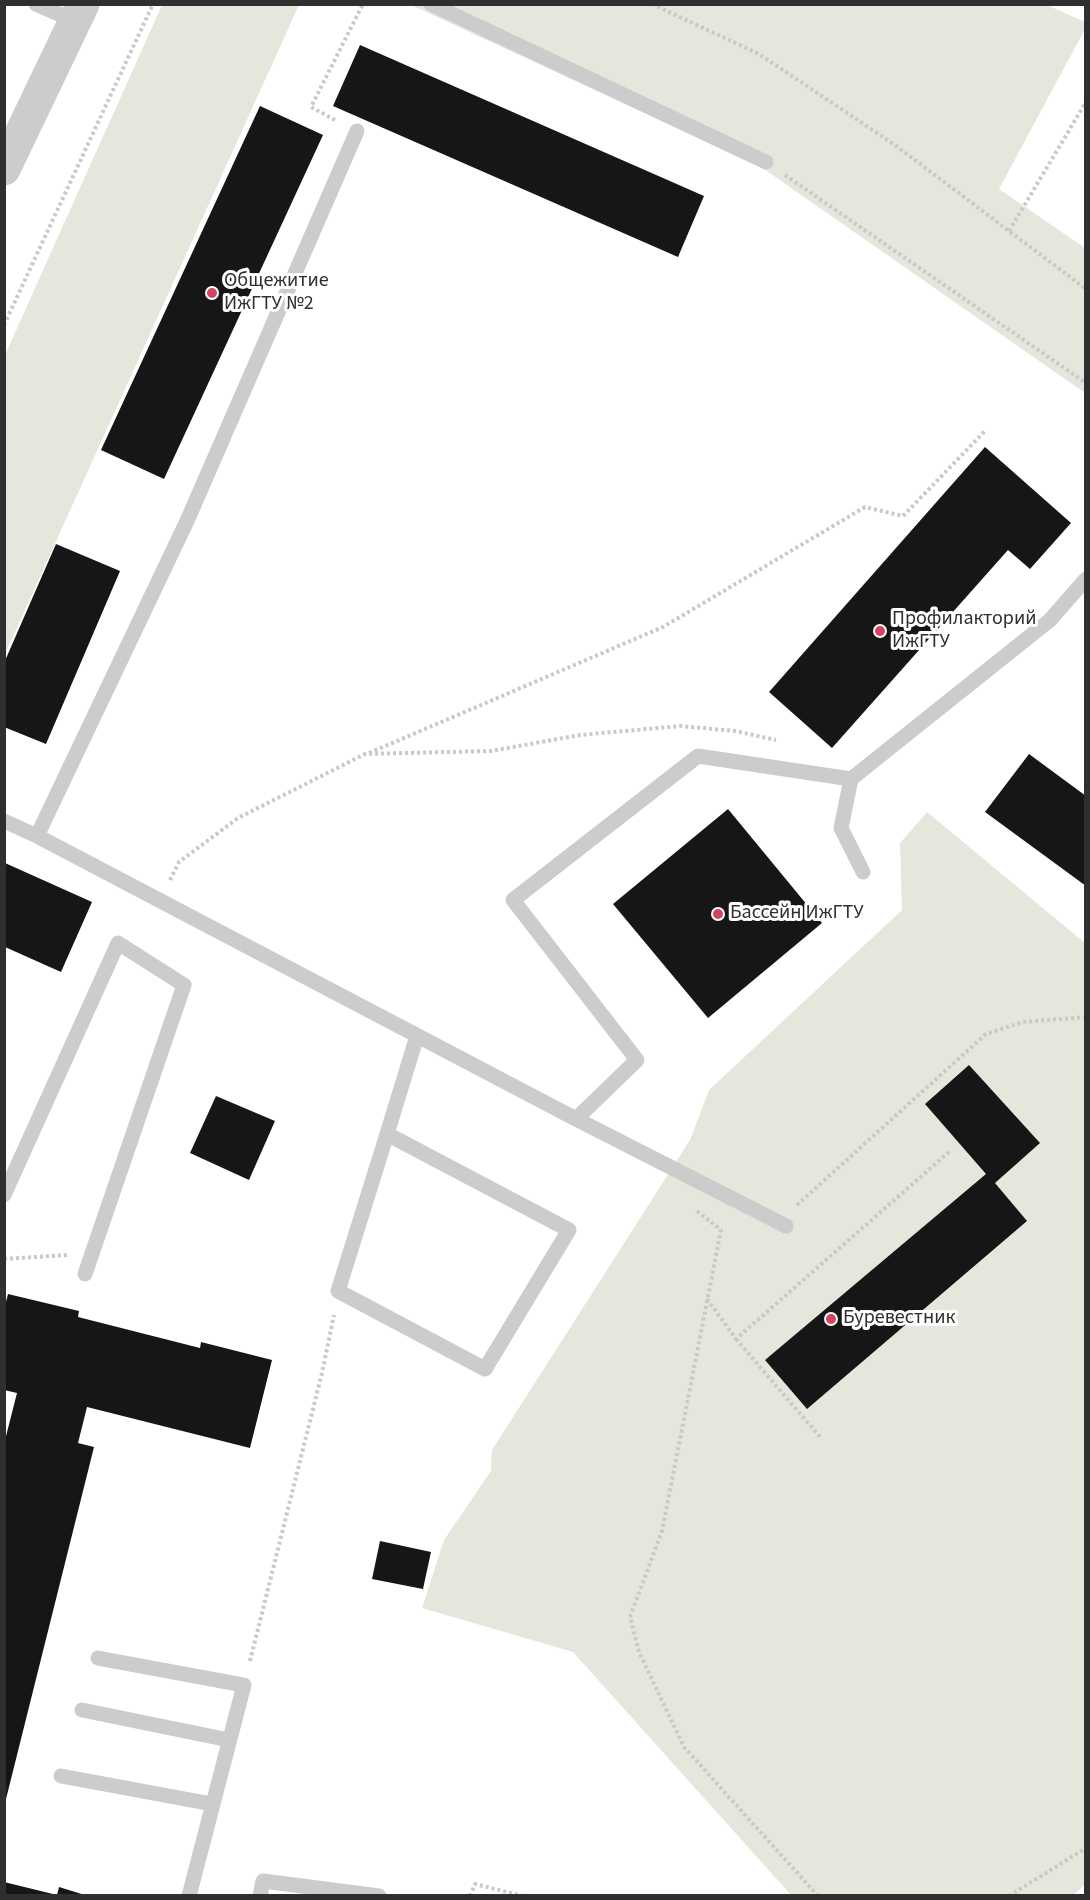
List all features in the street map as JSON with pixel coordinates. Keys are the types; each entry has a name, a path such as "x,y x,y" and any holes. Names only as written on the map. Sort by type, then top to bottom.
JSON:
{"street":[{"path":"4,169 79,13"}],"lane":[{"path":"36,4 79,13"},
{"path":"431,4 766,162"},
{"path":"37,836 187,521 357,131"},
{"path":"863,872 841,828 851,779 1050,620 1086,579"},
{"path":"576,1119 637,1060 513,900 698,756 851,779"},
{"path":"4,821 37,836 576,1119 786,1226"},
{"path":"4,1195 118,943 184,986 85,1274"},
{"path":"387,1134 569,1230 485,1369 338,1291 417,1036"},
{"path":"98,1658 244,1685 189,1896"},
{"path":"82,1710 229,1740"},
{"path":"60,1776 212,1804"},
{"path":"260,1896 263,1881 379,1896"}],"path":[{"path":"4,325 153,4"},
{"path":"357,131 311,107 363,4"},
{"path":"652,4 759,54 895,145 1086,289"},
{"path":"1010,231 1086,102"},
{"path":"766,162 1086,383"},
{"path":"160,901 179,862 238,818 365,754 663,627 865,507 903,516 985,431"},
{"path":"365,754 491,751 580,735 681,726 735,731 784,741"},
{"path":"721,1230 772,1218 802,1203 986,1034 1023,1022 1086,1017"},
{"path":"736,1339 949,1152"},
{"path":"695,1209 721,1230"},
{"path":"721,1230 662,1532 630,1617 639,1653 684,1747 818,1896"},
{"path":"4,1259 92,1254"},
{"path":"244,1685 322,1373 338,1291"},
{"path":"707,1299 736,1339 820,1438"},
{"path":"1009,1896 1086,1848"},
{"path":"470,1896 475,1884 523,1896"}],"shaded area":[{"path":"1045,4 1085,22 1085,29 999,189 1085,248 1085,393 761,167 411,5"},
{"path":"162,5 299,5 5,654 5,355"},
{"name":"Буревестник","path":"927,812 1085,943 1085,1884 1073,1896 791,1895 573,1652 422,1608 444,1540 491,1471 492,1450 690,1140 709,1090 902,910 900,843"}],"building":[{"path":"360,45 704,196 678,257 333,106"},
{"name":"Общежитие ИжГТУ №2","path":"260,106 323,135 164,479 101,450"},
{"name":"Профилакторий ИжГТУ","path":"985,447 1071,523 1030,569 1008,550 832,748 769,692"},
{"path":"56,544 120,571 46,744 4,727 4,663"},
{"path":"1029,754 1086,796 1086,886 985,812"},
{"name":"Бассейн ИжГТУ","path":"728,809 822,923 708,1018 613,904"},
{"path":"5,863 92,902 61,972 5,947"},
{"path":"969,1065 1040,1143 995,1183 1027,1221 807,1409 765,1360 986,1174 925,1104"},
{"path":"216,1096 275,1121 249,1180 190,1153"},
{"path":"8,1294 79,1311 78,1317 200,1348 201,1342 272,1360 250,1448 87,1407 78,1443 94,1447 5,1803 4,1444 17,1393 4,1390 4,1309"},
{"path":"380,1541 431,1552 423,1589 372,1579"},
{"path":"4,1882 57,1895 59,1887 88,1896 4,1896"}],"place":[{"name":"Общежитие ИжГТУ №2","path":"212,293"},
{"name":"Профилакторий ИжГТУ","path":"880,631"},
{"name":"Бассейн ИжГТУ","path":"718,914"},
{"name":"Буревестник","path":"831,1319"}]}
